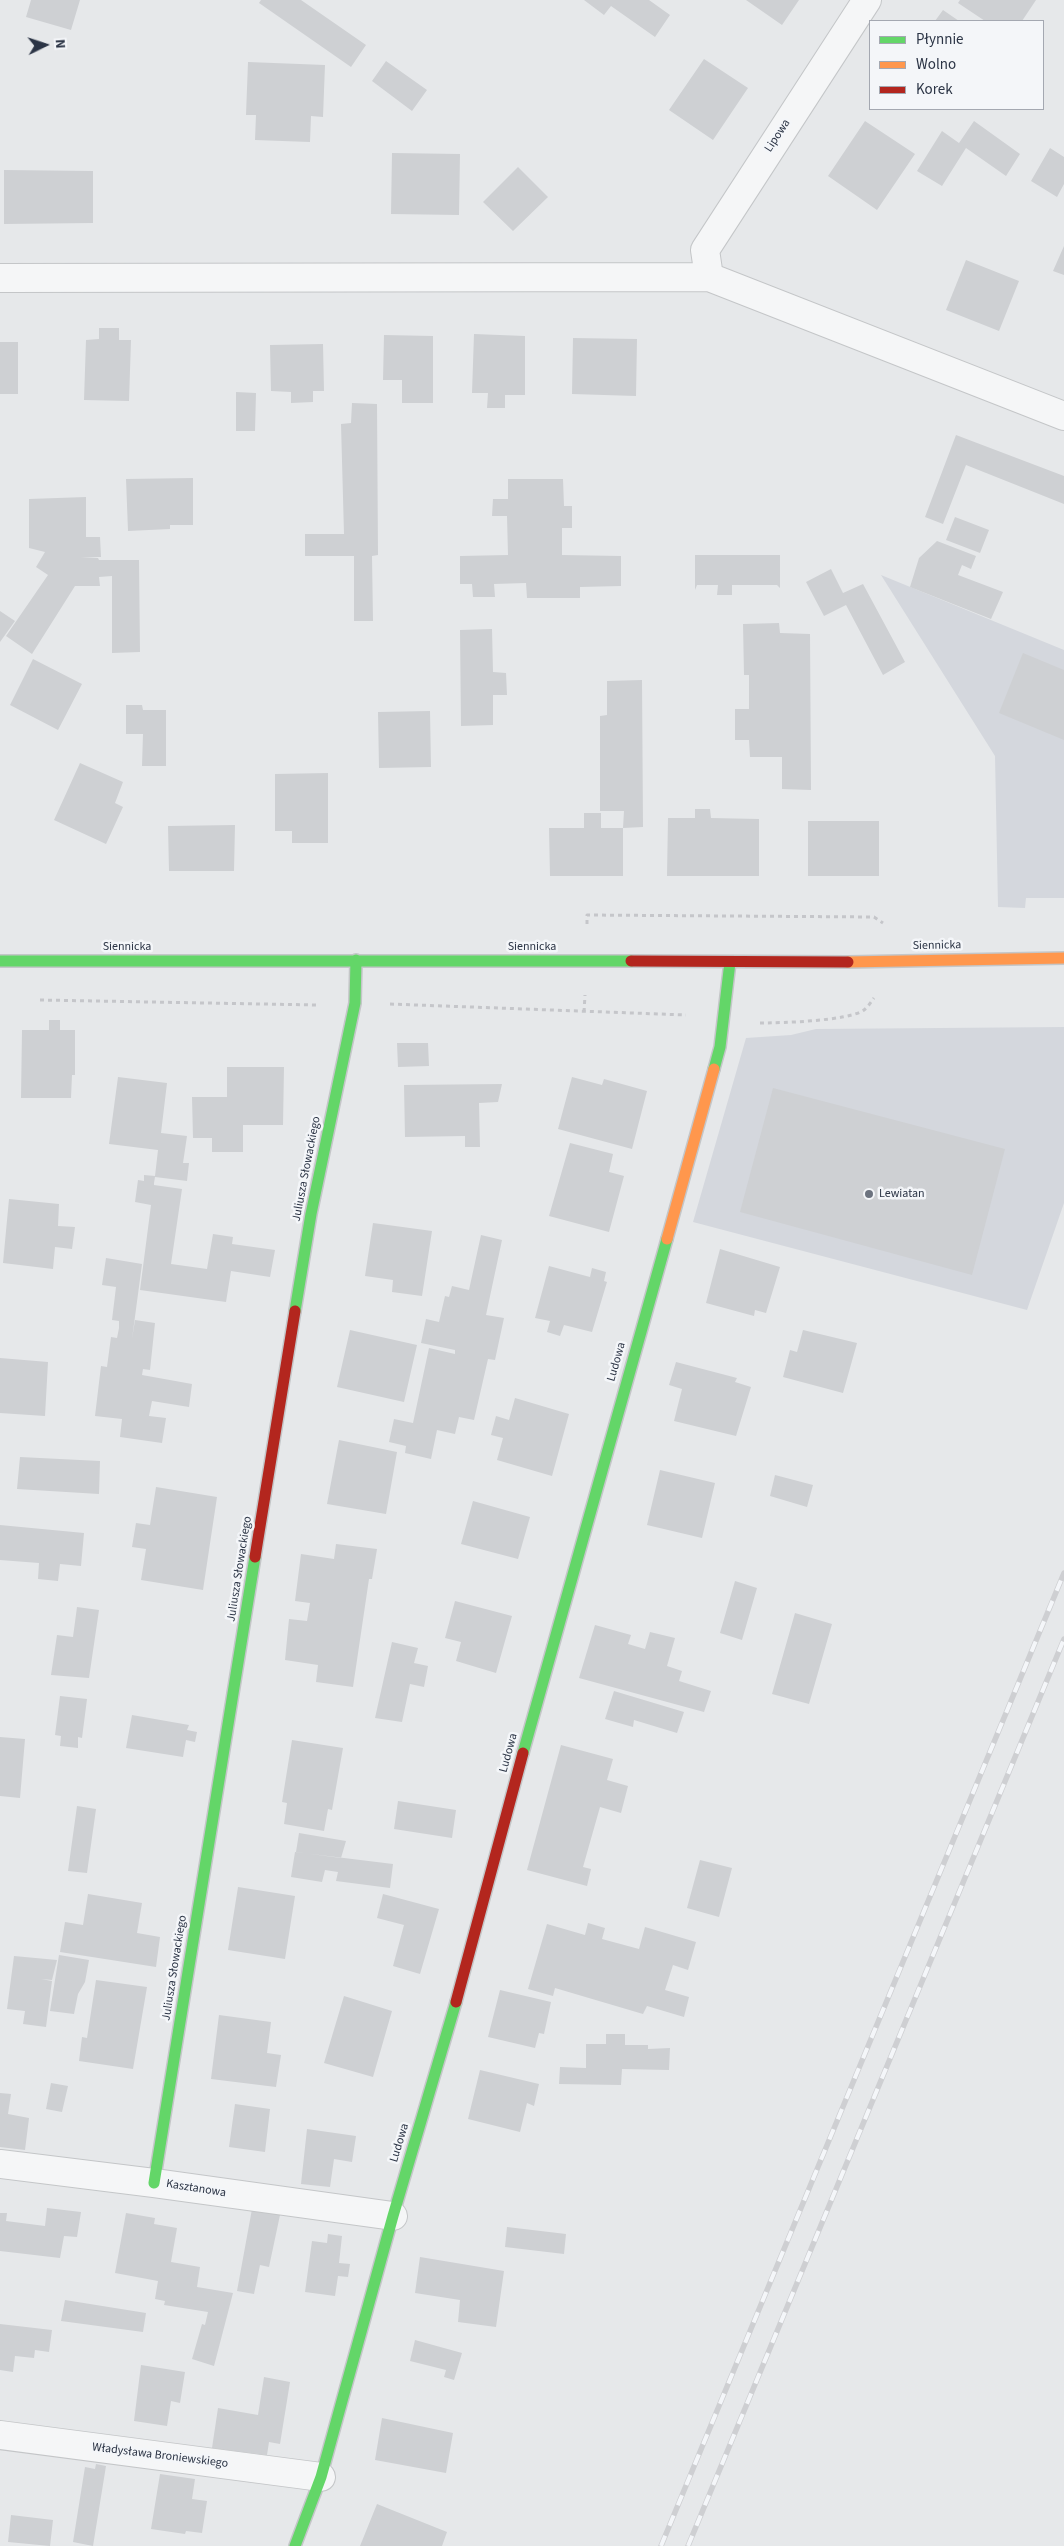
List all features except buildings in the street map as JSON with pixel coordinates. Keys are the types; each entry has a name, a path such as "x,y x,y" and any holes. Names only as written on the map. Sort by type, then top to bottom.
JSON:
{"street":[{"name":"Lipowa","path":"709,277 705,250 867,0"},
{"path":"0,278 709,277 1064,416"},
{"name":"Siennicka","path":"0,961 730,962 1064,958"},
{"name":"Juliusza Słowackiego","path":"154,2183 311,1214 355,1003 356,960"},
{"name":"Ludowa","path":"295,2546 321,2477 392,2216 452,2019 527,1739 720,1048 730,962"},
{"name":"Kasztanowa","path":"0,2164 392,2216"},
{"name":"Władysława Broniewskiego","path":"0,2436 321,2477"}],"path":[{"path":"586,924 587,915 874,917"},
{"path":"584,1012 585,993"},
{"path":"31,1000 318,1004"},
{"path":"388,1004 688,1015"},
{"path":"754,1023 782,1023 836,1017 863,1011"}],"shaded area":[{"path":"881,575 1064,650 1064,898 1026,898 1025,908 998,907 995,756"},
{"path":"1064,1027 1064,1203 1027,1310 693,1222 746,1038 791,1035 816,1029"}],"railway":[{"path":"661,2546 1064,1573"},
{"path":"688,2546 1064,1639"}],"traffic: fast":[{"path":"295,1311 311,1214 355,1003 356,960"},
{"path":"0,961 631,961"},
{"path":"714,1069 720,1047 730,962"},
{"path":"523,1753 667,1239"},
{"path":"154,2183 255,1557"},
{"path":"295,2546 321,2477 393,2216 456,2002"}],"traffic: slow":[{"path":"848,962 1064,958"},
{"path":"667,1239 714,1069"}],"traffic: jam":[{"path":"631,961 848,962"},
{"path":"255,1557 295,1311"},
{"path":"456,2002 523,1753"}],"place":[{"name":"Lewiatan","path":"869,1194"}]}
